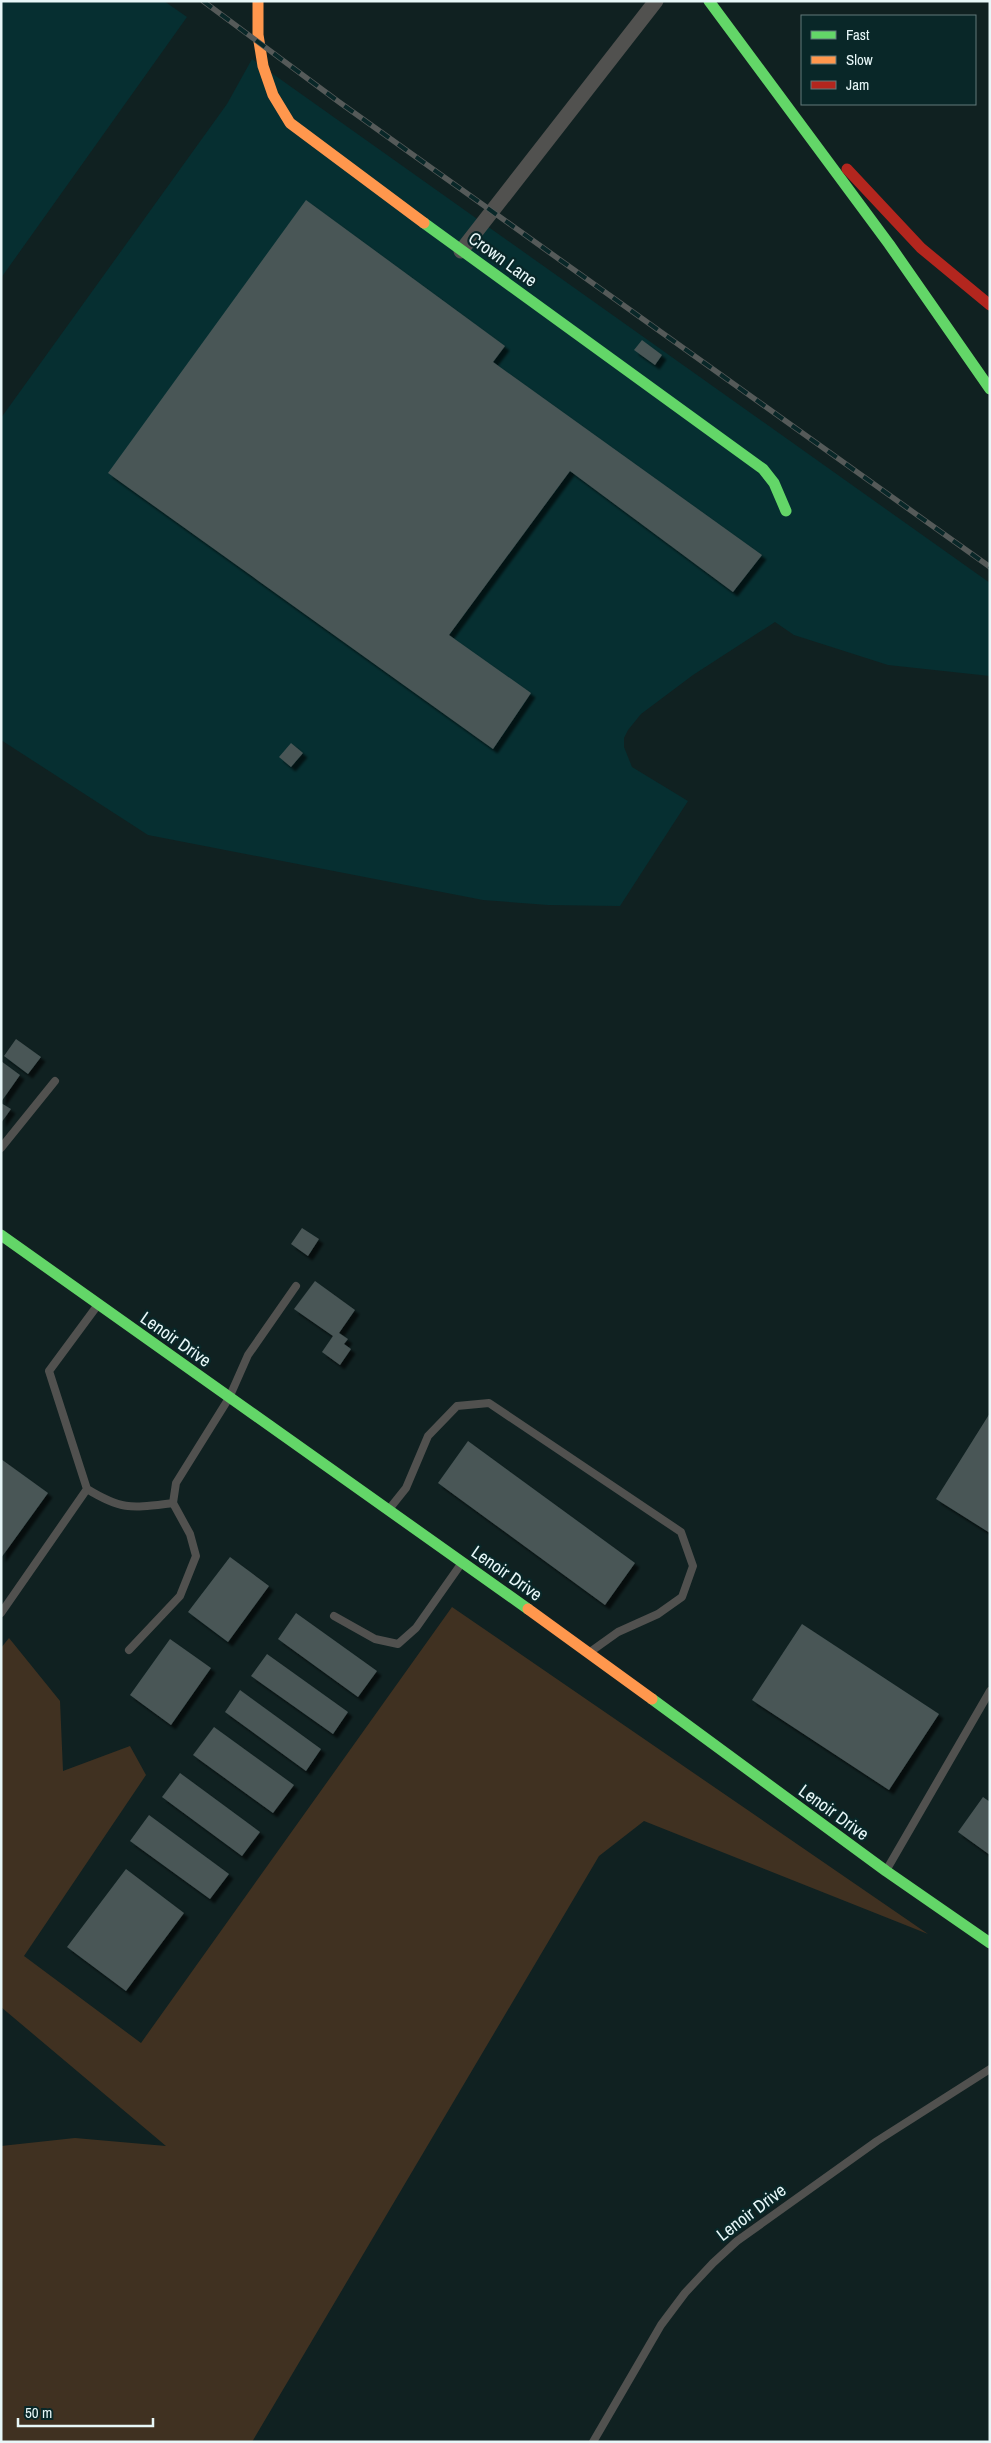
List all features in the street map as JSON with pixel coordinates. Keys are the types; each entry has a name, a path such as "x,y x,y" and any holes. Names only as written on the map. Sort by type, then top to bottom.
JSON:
{"main road":[{"name":"Crown Lane","path":"258,1 259,42 263,71 269,91 277,107 290,123 461,251 763,469 774,483 786,511"},
{"path":"709,1 889,244 990,388"},
{"path":"760,70 867,193 921,248 990,305"},
{"name":"Lenoir Drive","path":"1,1235 462,1562 886,1871 990,1943"}],"street":[{"path":"461,251 656,1"}],"lane":[{"path":"1,1148 55,1081"},
{"path":"129,1650 180,1596 196,1556 190,1534 173,1503 176,1483 229,1398 248,1355 296,1286"},
{"path":"98,1305 49,1371 87,1489 108,1502 134,1508 173,1503"},
{"path":"388,1510 406,1488 428,1436 458,1406 489,1403 681,1532 693,1566 682,1597 658,1614 618,1632 588,1653"},
{"path":"1,1613 87,1489"},
{"path":"334,1616 375,1639 398,1644 416,1628 462,1562"},
{"path":"886,1871 990,1691"},
{"name":"Lenoir Drive","path":"593,2442 661,2325 685,2292 713,2263 737,2241 877,2141 990,2069"}],"shaded area":[{"path":"1,1 164,1 187,17 1,278"},
{"path":"252,59 990,583 990,676 888,665 794,635 775,622 693,675 641,714 628,730 624,738 624,747 632,767 688,801 620,906 548,905 483,900 148,835 1,740 1,418 227,104"},
{"path":"452,1607 928,1934 644,1821 599,1856 252,2442 1,2442 1,2146 75,2138 166,2146 1,2007 1,1648 9,1638 60,1701 63,1771 130,1746 146,1775 24,1956 141,2043"}],"building":[{"path":"306,200 505,346 493,362 762,555 733,592 570,471 449,635 531,693 493,749 108,473"},
{"path":"642,340 662,355 655,365 634,350"},
{"path":"291,743 303,753 291,767 279,757"},
{"path":"16,1039 41,1057 28,1074 4,1056"},
{"path":"1,1061 20,1075 1,1102"},
{"path":"1,1103 11,1109 1,1123"},
{"path":"302,1228 319,1239 308,1256 291,1244"},
{"path":"315,1281 355,1310 339,1333 348,1339 344,1344 351,1349 340,1365 322,1352 333,1336 294,1309"},
{"path":"990,1413 990,1533 936,1499"},
{"path":"468,1441 635,1563 605,1605 438,1483"},
{"path":"1,1459 48,1493 1,1558"},
{"path":"230,1557 269,1586 228,1642 188,1612"},
{"path":"296,1613 377,1671 358,1697 278,1639"},
{"path":"802,1624 939,1714 889,1790 752,1700"},
{"path":"170,1639 211,1668 171,1725 130,1695"},
{"path":"267,1654 348,1712 333,1734 251,1676"},
{"path":"240,1690 321,1749 306,1771 225,1712"},
{"path":"214,1727 294,1785 273,1813 193,1755"},
{"path":"180,1773 260,1832 242,1856 162,1797"},
{"path":"983,1797 990,1802 990,1855 958,1832"},
{"path":"149,1815 229,1874 210,1899 130,1841"},
{"path":"126,1869 184,1913 126,1991 67,1947"}],"railway":[{"path":"203,1 339,102 990,567"}],"traffic: fast":[{"path":"709,1 889,244 990,389"},
{"path":"424,223 763,469 774,483 786,511"},
{"path":"1,1235 528,1609"},
{"path":"652,1699 886,1871 990,1943"}],"traffic: slow":[{"path":"258,1 258,35 263,66 273,95 290,123 424,223"},
{"path":"528,1609 652,1699"}],"traffic: jam":[{"path":"847,169 921,248 990,305"}]}
